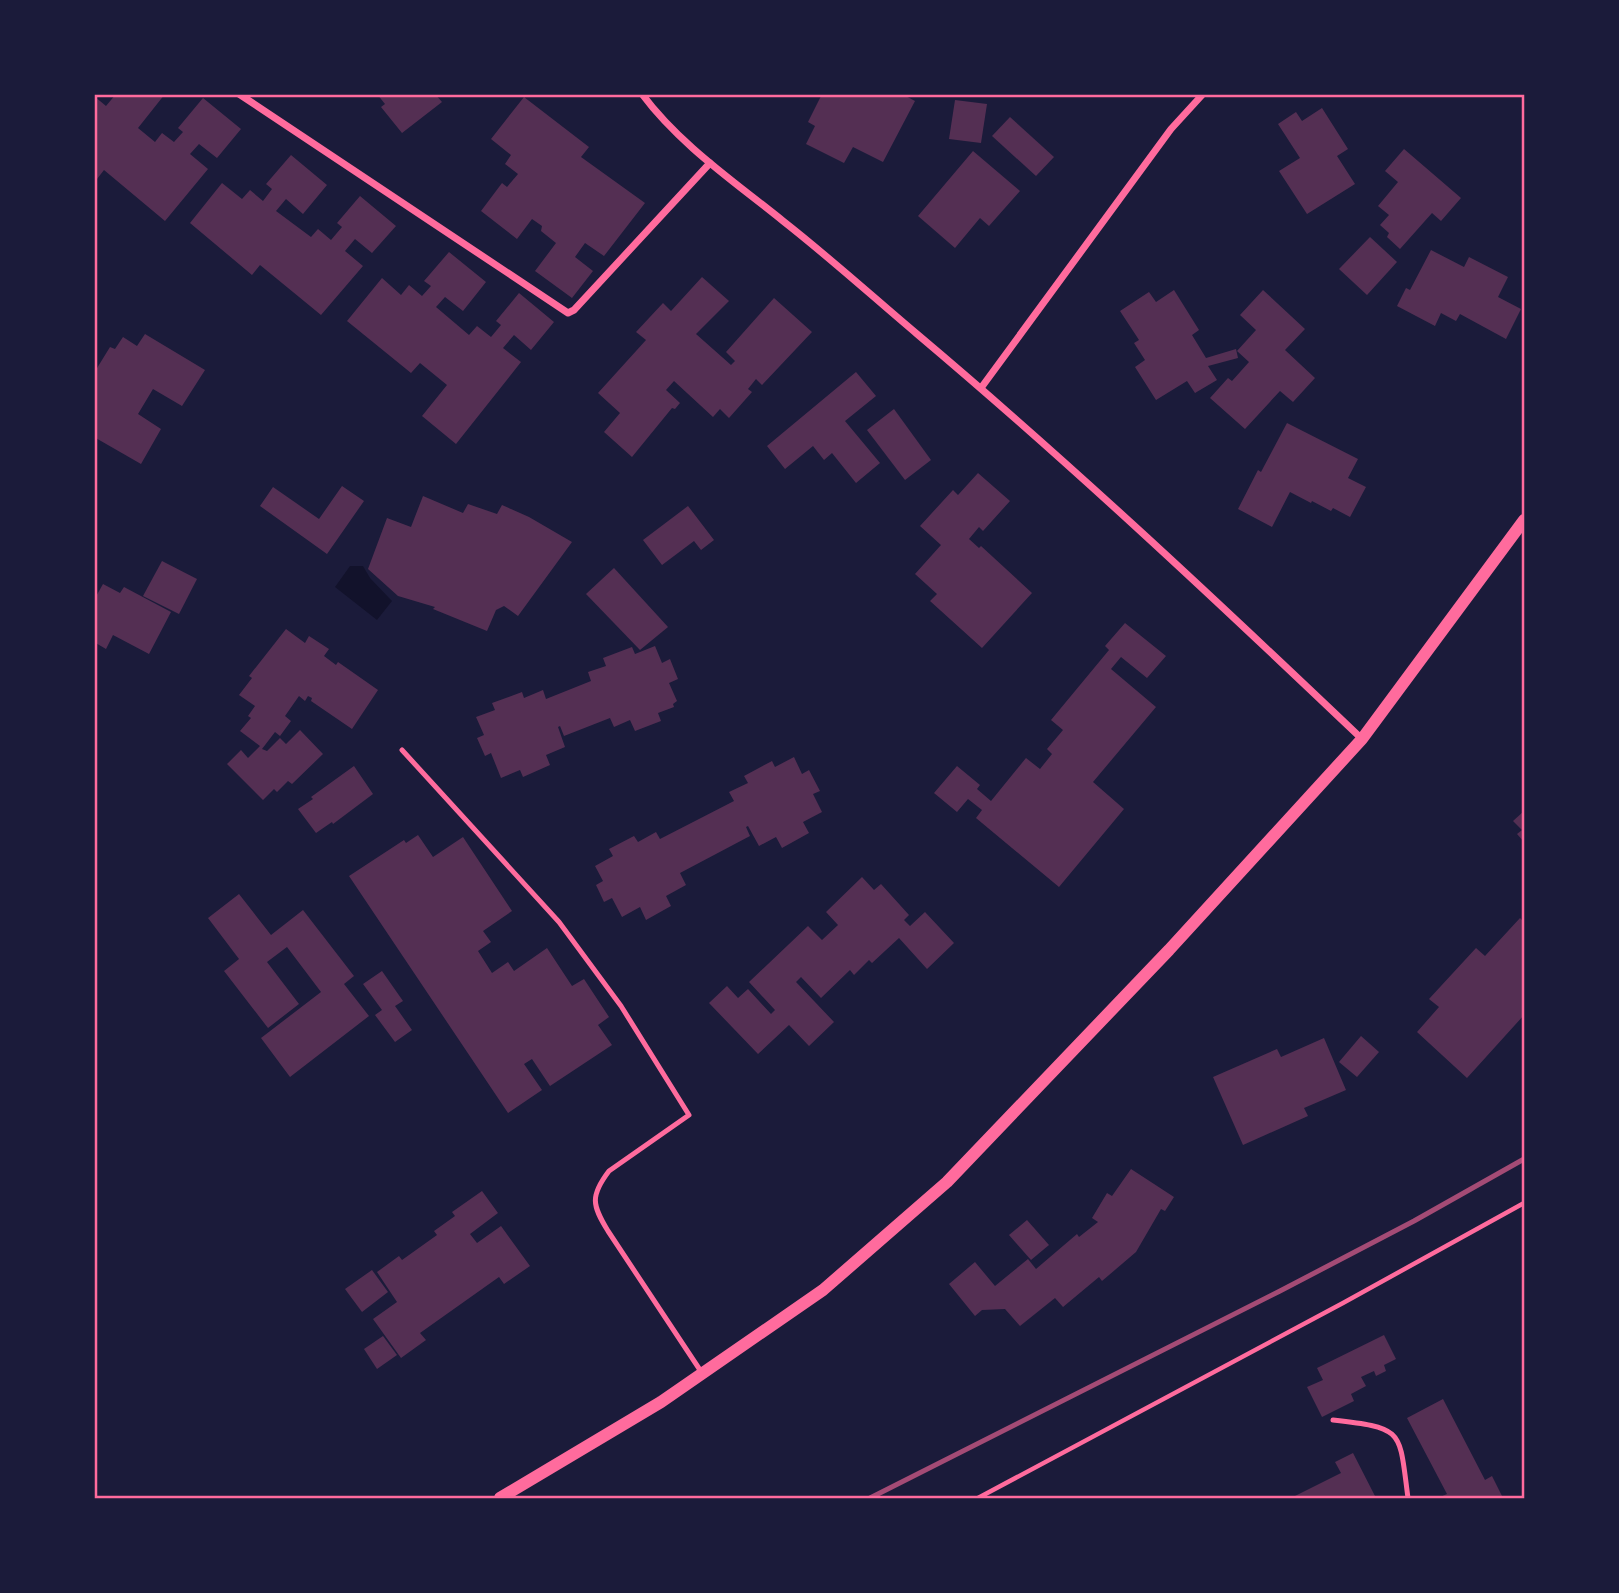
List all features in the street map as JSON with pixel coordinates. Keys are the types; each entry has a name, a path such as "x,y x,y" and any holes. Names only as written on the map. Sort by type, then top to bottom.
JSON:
{"street":[{"path":"239,94 568,313 574,310 710,163"},
{"path":"642,94 665,121 710,163 785,222 981,388 1230,614 1362,739"},
{"path":"981,388 1171,129 1203,94"},
{"path":"500,1499 661,1402 823,1290 947,1182 1169,950 1362,739 1524,520"}],"lane":[{"path":"402,750 559,922 621,1006 689,1115 609,1171 600,1184 594,1201 597,1213 608,1231 703,1373"},
{"path":"1334,1420 1369,1424 1385,1429 1396,1437 1401,1447 1408,1499"}],"path":[{"path":"978,1499 1524,1203"}],"shaded area":[{"path":"350,566 363,566 370,578 392,601 377,620 335,587"}],"building":[{"path":"116,94 165,94 138,128 155,142 162,133 174,142 183,132 178,128 203,98 241,129 217,158 199,144 190,154 208,169 165,221 104,170 97,179 94,178 94,96 106,106"},
{"path":"377,94 435,94 442,102 402,133 381,107 385,104"},
{"path":"822,94 902,94 915,101 883,162 853,147 844,163 806,144 815,126 808,122"},
{"path":"524,97 589,147 581,157 645,203 604,256 585,243 575,257 593,271 572,298 535,271 556,243 541,231 542,226 532,219 517,239 481,211 502,183 507,187 518,174 505,164 511,155 491,139"},
{"path":"955,100 987,104 981,143 949,139"},
{"path":"1322,108 1348,149 1337,156 1355,184 1307,214 1279,171 1300,158 1278,124 1296,112 1302,121"},
{"path":"1010,117 1054,157 1036,176 992,136"},
{"path":"1404,149 1461,198 1441,221 1432,213 1400,249 1387,237 1389,233 1380,225 1389,215 1378,206 1398,182 1385,171"},
{"path":"973,151 1020,191 989,226 980,218 955,248 918,216"},
{"path":"291,155 327,185 303,214 286,199 276,211 311,237 318,229 331,240 342,227 337,223 360,196 396,226 372,253 355,239 345,251 363,266 321,315 260,265 252,275 190,223 222,183 242,199 250,190 263,201 272,189 266,184"},
{"path":"1370,237 1397,262 1367,295 1339,269"},
{"path":"1431,250 1464,267 1469,257 1508,277 1498,297 1521,309 1506,339 1460,314 1456,321 1441,313 1435,326 1397,306 1406,288 1410,290"},
{"path":"449,252 486,282 463,311 445,297 436,307 469,335 477,326 491,337 501,325 496,321 519,293 554,322 531,350 514,335 503,348 521,362 456,444 422,416 447,385 420,363 411,373 347,321 382,278 401,295 409,285 422,296 431,286 424,281"},
{"path":"702,277 729,301 696,334 731,365 735,361 726,352 774,298 812,332 762,385 756,379 748,389 752,392 729,418 720,409 713,417 674,381 666,390 680,403 675,409 672,408 632,457 604,432 620,413 598,393 646,340 636,332 663,303 671,311"},
{"path":"1174,290 1199,330 1192,335 1206,358 1236,349 1238,358 1208,366 1217,380 1195,393 1187,381 1156,400 1135,367 1145,360 1134,343 1139,340 1120,311 1149,292 1156,302"},
{"path":"1263,290 1305,329 1285,350 1315,378 1293,402 1280,391 1245,429 1210,398 1228,378 1232,381 1249,362 1237,351 1256,330 1240,315"},
{"path":"145,334 205,370 182,406 153,389 138,414 161,429 141,464 94,437 94,373 110,347 115,349 123,337 137,346"},
{"path":"856,372 876,396 845,421 880,463 856,483 832,453 824,460 813,446 785,469 767,446"},
{"path":"894,409 931,460 905,480 867,430"},
{"path":"1287,423 1358,459 1348,478 1366,487 1350,517 1290,492 1272,527 1238,509"},
{"path":"978,473 1010,501 983,531 979,527 969,539 979,548 981,546 1032,593 982,648 930,601 937,594 915,574 941,545 920,526 953,490 958,495"},
{"path":"342,486 364,501 327,554 260,506 273,487 319,519"},
{"path":"423,496 463,513 468,504 497,514 502,505 572,542 518,616 504,606 496,610 487,631 433,609 435,607 398,596 368,569 387,518 411,527"},
{"path":"688,506 714,540 701,550 694,541 662,565 643,540"},
{"path":"162,561 197,579 179,614 143,596"},
{"path":"614,568 668,627 640,650 586,594"},
{"path":"103,584 120,593 124,587 171,612 149,654 113,635 106,649 94,642 94,600"},
{"path":"1125,623 1166,656 1147,678 1121,657 1111,669 1156,707 1093,782 1124,809 1059,887 976,818 982,810 968,799 957,812 934,793 957,766 980,785 977,789 991,801 1026,758 1040,769 1052,754 1047,749 1063,730 1051,720 1109,650 1105,646"},
{"path":"286,629 305,643 309,636 329,649 324,656 336,665 338,662 378,690 352,729 311,701 312,698 308,696 305,701 299,696 285,716 291,721 280,736 275,732 262,749 267,751 280,738 286,744 300,730 323,754 292,784 288,781 277,792 274,789 263,800 227,764 241,750 248,758 260,746 240,731 251,718 248,716 255,706 239,695 252,678 249,676"},
{"path":"655,646 662,663 670,659 678,679 669,683 677,701 673,704 674,707 658,713 661,721 635,731 630,720 614,727 610,718 564,736 560,726 558,727 565,747 546,755 550,765 523,777 520,770 501,778 491,753 485,756 477,738 484,735 476,717 495,710 492,703 522,692 524,698 543,690 546,699 591,681 588,672 606,666 603,658 632,647 635,654"},
{"path":"794,757 802,774 809,770 820,791 813,794 822,812 803,822 809,833 782,848 776,837 759,846 748,826 746,827 750,836 680,873 686,885 666,896 671,906 646,920 640,907 622,917 612,898 604,902 596,885 603,881 595,866 613,856 609,849 634,836 638,842 656,832 660,839 734,801 729,792 748,783 744,776 772,761 775,767"},
{"path":"354,766 373,794 333,824 332,822 316,833 298,809"},
{"path":"1524,811 1524,842 1517,834 1522,830 1513,821"},
{"path":"418,835 433,857 463,837 512,911 483,931 491,942 478,951 492,973 508,962 514,971 547,948 572,986 584,979 609,1017 598,1025 612,1045 550,1086 532,1059 524,1064 542,1090 508,1113 349,876 404,840 406,843"},
{"path":"862,877 874,890 881,884 909,915 904,920 910,926 925,912 954,943 927,969 899,938 872,963 869,960 854,975 850,970 821,998 801,977 796,982 834,1022 809,1046 789,1025 758,1054 709,1003 727,986 738,998 748,989 771,1014 775,1010 749,982 808,926 822,940 838,925 826,912"},
{"path":"239,894 271,935 303,910 354,976 344,984 369,1016 290,1077 261,1038 321,992 287,947 267,962 299,1004 268,1028 224,971 239,959 208,918"},
{"path":"1520,918 1524,922 1524,1015 1467,1078 1417,1032 1439,1007 1429,999 1476,948 1485,956"},
{"path":"382,971 403,1001 395,1006 412,1030 395,1042 375,1015 382,1010 363,984"},
{"path":"1361,1036 1379,1052 1357,1077 1339,1062"},
{"path":"1324,1038 1346,1090 1304,1108 1308,1116 1243,1145 1213,1077 1277,1049 1281,1057"},
{"path":"1131,1169 1174,1197 1165,1211 1161,1209 1136,1252 1102,1281 1099,1277 1063,1307 1055,1298 1020,1326 1005,1309 982,1310 975,1316 949,1284 975,1262 995,1286 1028,1259 1036,1269 1077,1234 1079,1237 1098,1222 1092,1218 1107,1193 1112,1196"},
{"path":"482,1191 498,1213 470,1234 477,1243 501,1226 530,1266 504,1284 499,1277 420,1333 426,1340 401,1358 373,1319 397,1302 377,1272 399,1256 402,1260 437,1235 434,1231 455,1216 452,1212"},
{"path":"1027,1220 1049,1245 1031,1260 1009,1235"},
{"path":"372,1270 388,1292 362,1312 345,1289"},
{"path":"1384,1335 1396,1359 1384,1365 1386,1371 1376,1376 1374,1371 1361,1377 1366,1386 1351,1394 1354,1401 1322,1417 1307,1387 1323,1380 1317,1368"},
{"path":"383,1336 397,1355 377,1369 364,1349"},
{"path":"1443,1399 1485,1480 1492,1476 1503,1498 1438,1498 1447,1494 1407,1418"},
{"path":"1353,1453 1376,1498 1296,1498 1295,1496 1341,1473 1335,1462"}],"railway":[{"path":"870,1498 1280,1291 1414,1221 1524,1159"}]}
